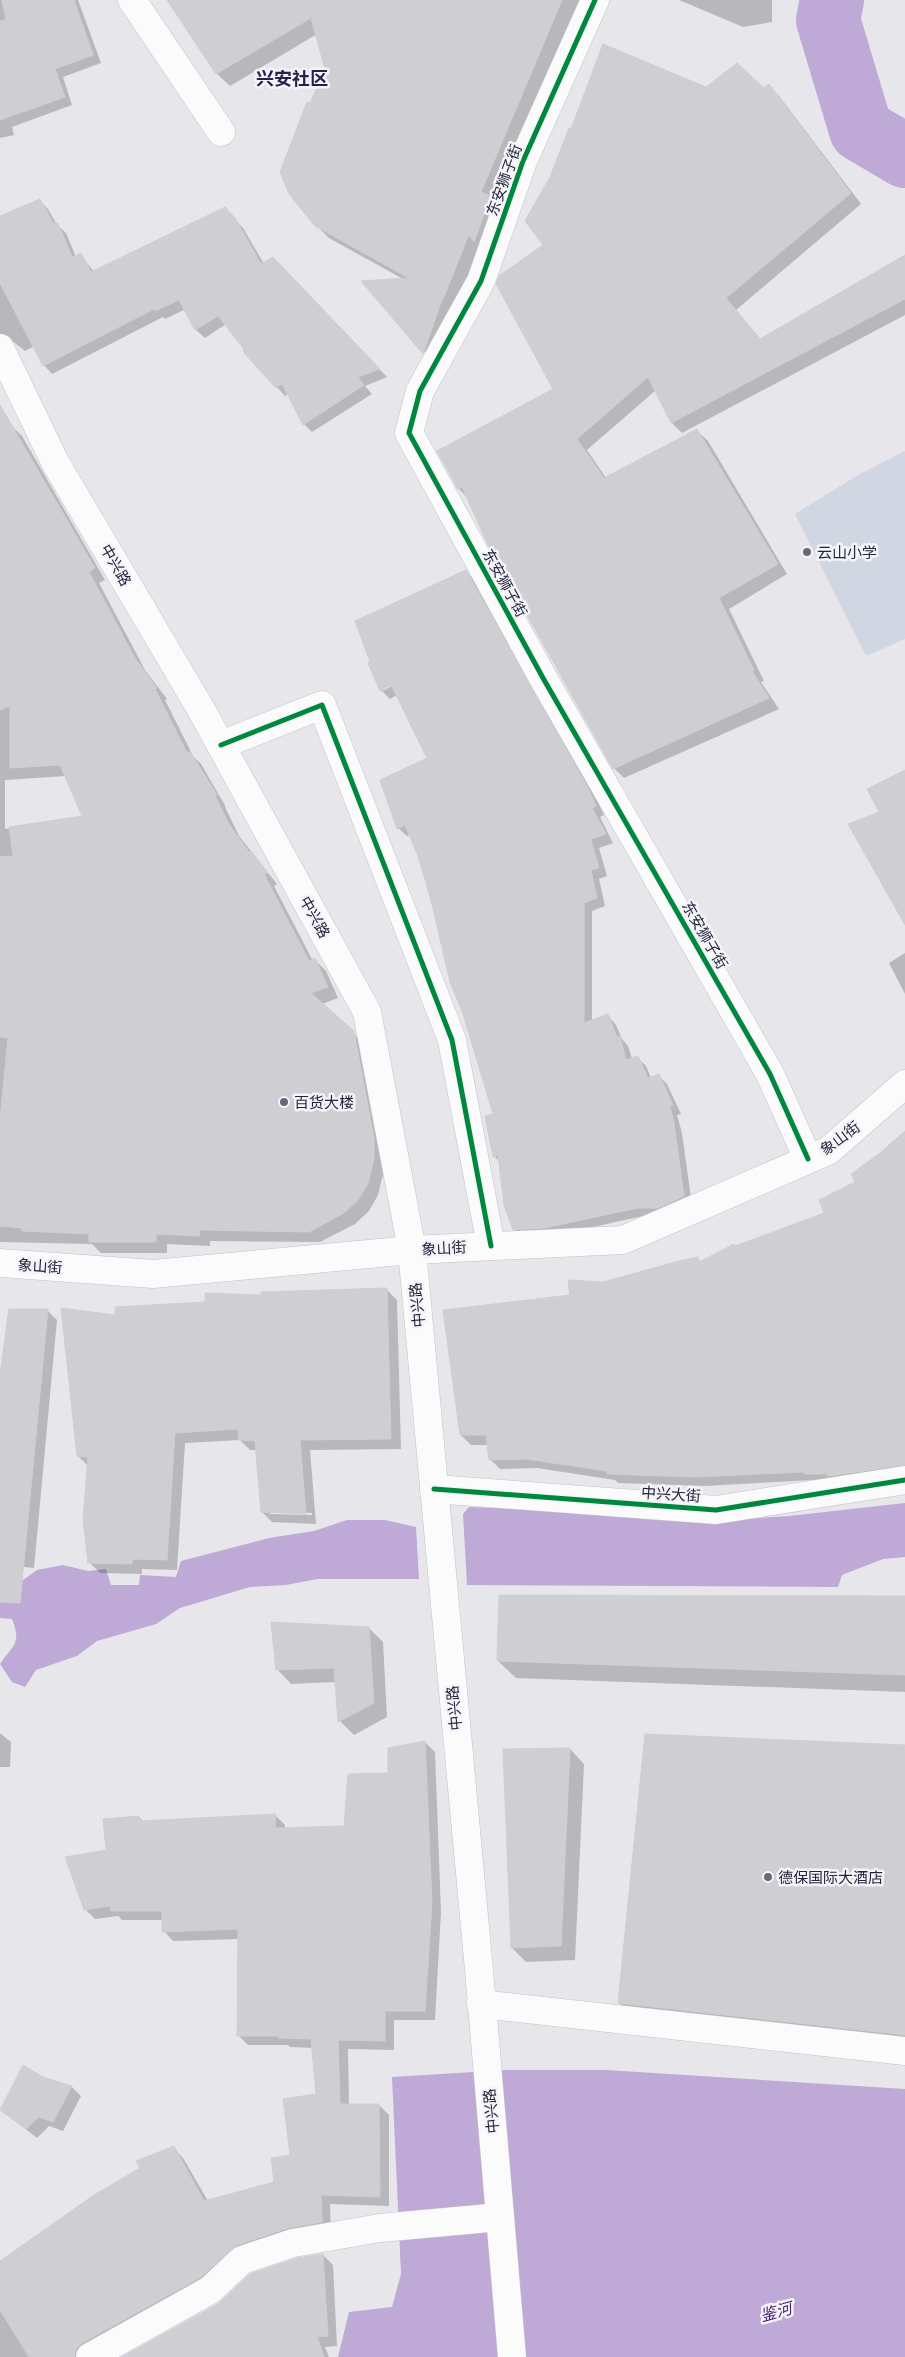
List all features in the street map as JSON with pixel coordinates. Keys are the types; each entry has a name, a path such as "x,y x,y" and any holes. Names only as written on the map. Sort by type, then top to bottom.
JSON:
{"street":[{"path":"132,0 221,132"},
{"name":"东安狮子街","path":"595,0 523,162 482,281 420,391 409,433 543,678 770,1074 808,1159"},
{"name":"中兴路","path":"0,348 56,462 221,745 367,1012 412,1250 482,2004 512,2357"},
{"path":"221,745 322,705 452,1040 491,1246"},
{"name":"象山街","path":"0,1263 153,1274 412,1250 624,1240 828,1151 905,1084"},
{"name":"中兴大街","path":"434,1489 716,1510 905,1480"},
{"path":"482,2004 905,2051"},
{"path":"90,2357 210,2290 242,2260 292,2243 380,2228 500,2217"}],"shaded area":[{"path":"905,451 905,639 866,656 795,514 858,475"}],"water":[{"path":"905,1503 905,1557 883,1559 842,1575 838,1587 467,1585 463,1514 469,1507 580,1511 715,1521 789,1516"},
{"path":"347,1520 385,1520 416,1527 419,1579 317,1579 286,1585 250,1587 180,1608 156,1624 97,1641 77,1656 36,1670 25,1687 12,1682 0,1664 15,1644 16,1634 12,1619 0,1618 0,1588 23,1580 37,1570 63,1565 88,1571 106,1569 111,1585 139,1585 140,1575 176,1577 181,1561 269,1538 314,1531"},
{"name":"鉴河","path":"506,2070 606,2070 905,2089 905,2357 338,2357 349,2312 392,2307 401,2274 392,2077"}],"building":[{"path":"2,0 74,0 93,55 55,69 65,97 0,120 0,21 6,20"},
{"path":"167,0 562,0 481,192 491,196 474,242 469,234 443,297 423,354 361,281 409,278 315,226 289,194 280,172 307,102 310,103 325,69 311,18 216,74"},
{"path":"603,44 706,87 737,63 764,88 769,84 851,193 726,298 760,339 905,255 905,299 671,423 648,377 577,439 604,478 697,429 778,564 719,598 754,670 752,671 769,698 613,769 488,545 462,487 458,489 437,451 553,389 496,284 499,276 543,245 525,221 550,177 569,128 571,129"},
{"path":"40,199 54,224 58,223 72,257 81,253 91,272 225,207 235,218 261,264 273,257 380,369 358,377 364,385 303,425 282,384 276,388 244,353 243,348 218,316 195,330 179,300 155,311 154,309 43,366 0,283 0,216"},
{"path":"0,405 95,568 89,572 135,658 157,688 155,689 187,753 190,751 217,795 215,796 229,824 249,852 251,851 268,873 264,874 309,961 315,958 328,987 311,993 354,1031 374,1138 374,1158 368,1184 358,1200 344,1213 309,1232 199,1230 200,1236 156,1234 156,1242 89,1242 89,1234 22,1231 22,1228 0,1226 0,1119 8,1038 0,1037 0,857 13,856 9,827 82,816 60,765 10,768 10,706 0,710"},
{"path":"466,570 588,788 596,806 592,808 606,834 591,839 599,868 591,870 597,898 584,903 584,1023 608,1014 617,1037 620,1036 626,1060 638,1056 648,1078 659,1074 673,1105 670,1106 684,1196 658,1208 638,1208 544,1228 513,1230 504,1205 498,1155 493,1157 485,1116 493,1114 463,1014 450,982 432,904 418,856 405,825 397,829 380,780 427,758 391,685 380,691 368,663 370,662 355,621"},
{"path":"905,770 905,925 848,824 879,812 867,789"},
{"path":"905,1131 905,1465 828,1476 827,1474 805,1474 804,1472 694,1477 607,1474 607,1471 526,1459 489,1460 486,1435 460,1435 443,1310 570,1295 568,1280 603,1282 698,1257 699,1262 734,1244 735,1246 824,1213 819,1200 855,1182 851,1174 880,1153"},
{"path":"387,1288 391,1439 300,1440 306,1514 261,1512 255,1441 239,1440 238,1429 175,1433 167,1560 132,1559 132,1564 88,1563 83,1519 88,1457 77,1456 61,1308 115,1315 115,1307 205,1302 205,1293 261,1295 261,1292"},
{"path":"9,1309 48,1309 20,1603 0,1602 0,1374"},
{"path":"499,1595 905,1596 905,1675 497,1661"},
{"path":"271,1622 369,1627 374,1703 338,1722 334,1668 276,1670"},
{"name":"德保国际大酒店","path":"645,1734 905,1745 905,2035 618,2003"},
{"path":"425,1741 432,1902 425,2011 385,2011 385,2041 338,2040 340,2104 379,2104 380,2197 321,2195 322,2222 288,2228 237,2245 201,2277 82,2343 76,2349 74,2357 29,2357 0,2310 0,2261 94,2195 140,2168 136,2161 174,2146 204,2201 274,2182 271,2158 290,2155 283,2099 316,2094 311,2039 279,2038 279,2036 237,2036 238,1929 162,1932 162,1911 111,1911 110,1906 84,1910 65,1857 106,1850 103,1819 139,1816 140,1821 276,1814 275,1828 344,1826 348,1774 388,1773 388,1748"},
{"path":"570,1748 561,1946 511,1948 503,1749"},
{"path":"23,2065 43,2077 72,2086 53,2122 39,2117 26,2129 0,2110"},
{"path":"323,2254 328,2336 317,2337 324,2357 122,2357 218,2304 250,2274 297,2258"}],"waterway":[{"path":"832,0 828,20 861,130 905,156"}],"cycle path":[{"path":"595,0 523,161 481,281 420,391 409,433 543,678 770,1074 808,1159"},
{"path":"221,745 322,705 452,1040 491,1246"},
{"path":"434,1489 716,1510 905,1480"}],"place":[{"name":"云山小学","path":"807,552"},
{"name":"百货大楼","path":"284,1102"},
{"name":"德保国际大酒店","path":"768,1877"}],"district":[{"name":"兴安社区","path":"292,79"}]}
